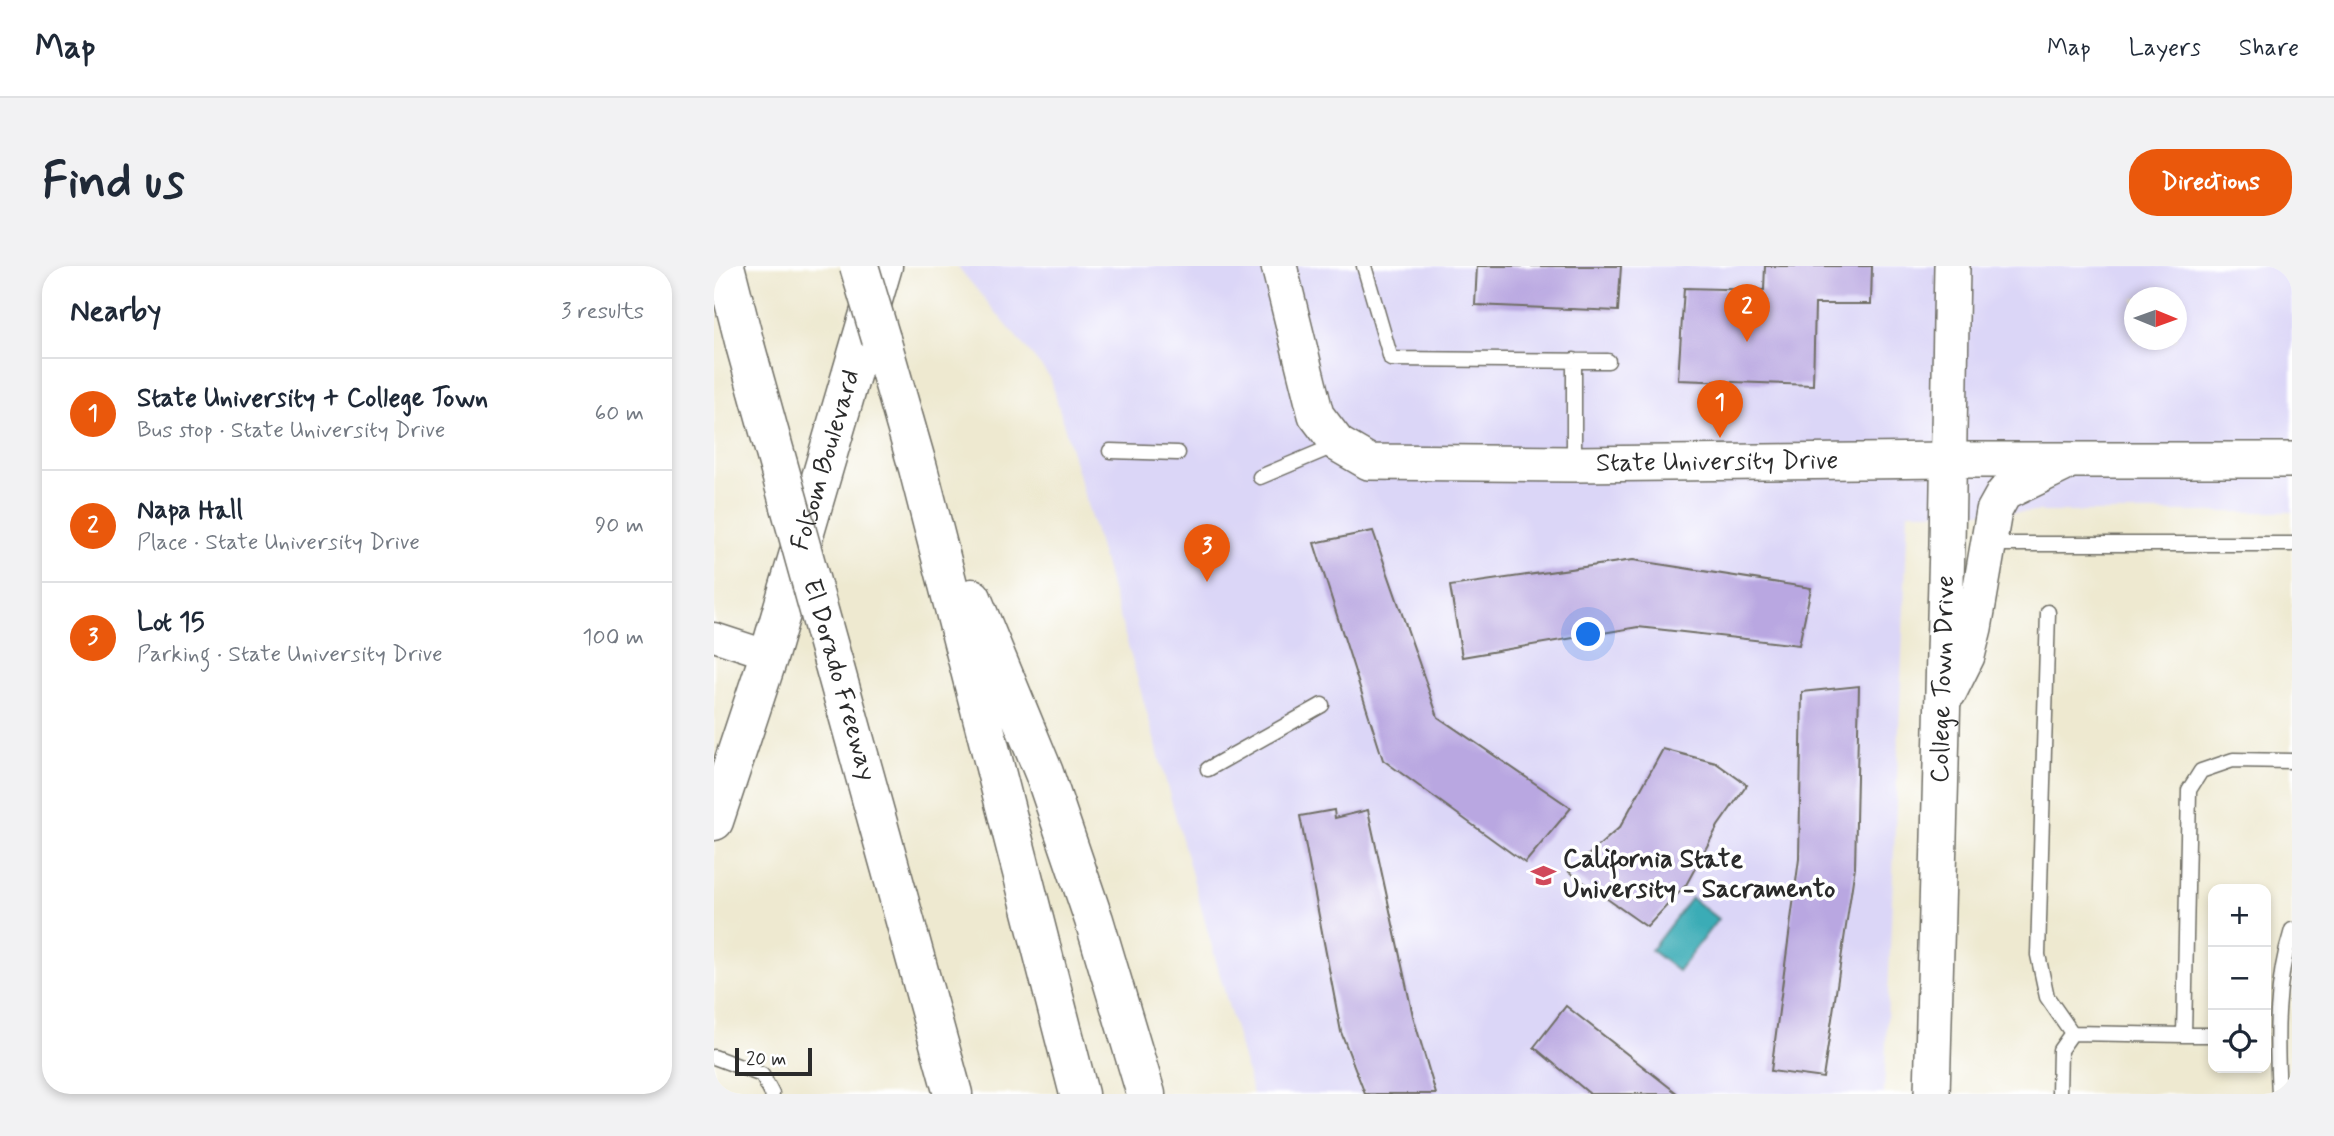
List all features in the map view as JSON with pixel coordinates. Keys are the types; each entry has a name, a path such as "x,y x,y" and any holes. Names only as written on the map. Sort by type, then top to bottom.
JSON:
{"main road":[{"name":"El Dorado Freeway","path":"725,266 953,1094"},
{"path":"859,266 918,468 1079,1094"},
{"name":"Folsom Boulevard","path":"714,821 729,760 769,655 883,266"},
{"path":"918,468 1044,773 1094,920 1146,1094"}],"street":[{"name":"State University Drive","path":"1279,266 1316,415 1338,444 1369,462 1574,464 2292,460"},
{"name":"College Town Drive","path":"1932,1094 1952,266"},
{"path":"1942,705 1967,656 1994,511 2004,493 2042,473 2076,460"},
{"path":"714,637 769,655"}],"lane":[{"path":"1364,266 1391,359 1608,361"},
{"path":"1574,360 1574,464"},
{"path":"1260,477 1338,444"},
{"path":"1110,451 1178,453"},
{"path":"1987,544 2292,544"},
{"path":"2048,612 2038,955 2048,997 2072,1033"},
{"path":"1208,769 1322,705"},
{"path":"2184,1035 2189,790 2201,771 2233,760 2292,761"},
{"path":"2278,1094 2271,1035 2284,956 2292,930"},
{"path":"2072,1033 2208,1035"},
{"path":"2059,1094 2060,1051 2072,1033"},
{"path":"714,1056 762,1075 772,1094"}],"shaded area":[{"name":"California State University - Sacramento","path":"957,266 2292,266 2292,512 1908,512 1884,1094 1253,1094 1050,377"}],"water":[{"path":"1691,898 1718,919 1678,971 1651,950"}],"building":[{"path":"1477,266 1621,266 1618,311 1475,305"},
{"path":"1765,266 1872,266 1871,304 1815,304 1813,385 1678,380 1684,288 1764,290"},
{"path":"1373,531 1438,717 1571,808 1525,863 1383,760 1314,543"},
{"path":"1633,560 1811,588 1799,645 1638,627 1462,657 1450,586"},
{"path":"1859,686 1855,867 1823,1078 1771,1071 1799,859 1802,692"},
{"path":"1663,749 1716,763 1747,785 1718,826 1686,885 1647,927 1569,872 1620,827"},
{"path":"1334,810 1335,818 1368,810 1413,1016 1436,1094 1365,1094 1341,1032 1300,816"},
{"path":"1566,1006 1678,1094 1590,1094 1534,1047"}],"place":[{"name":"Napa Hall","path":"1747,342"},
{"name":"State University + College Town","path":"1720,438"},
{"name":"Lot 15","path":"1207,582"},
{"name":"California State University - Sacramento","path":"1543,875"}]}
